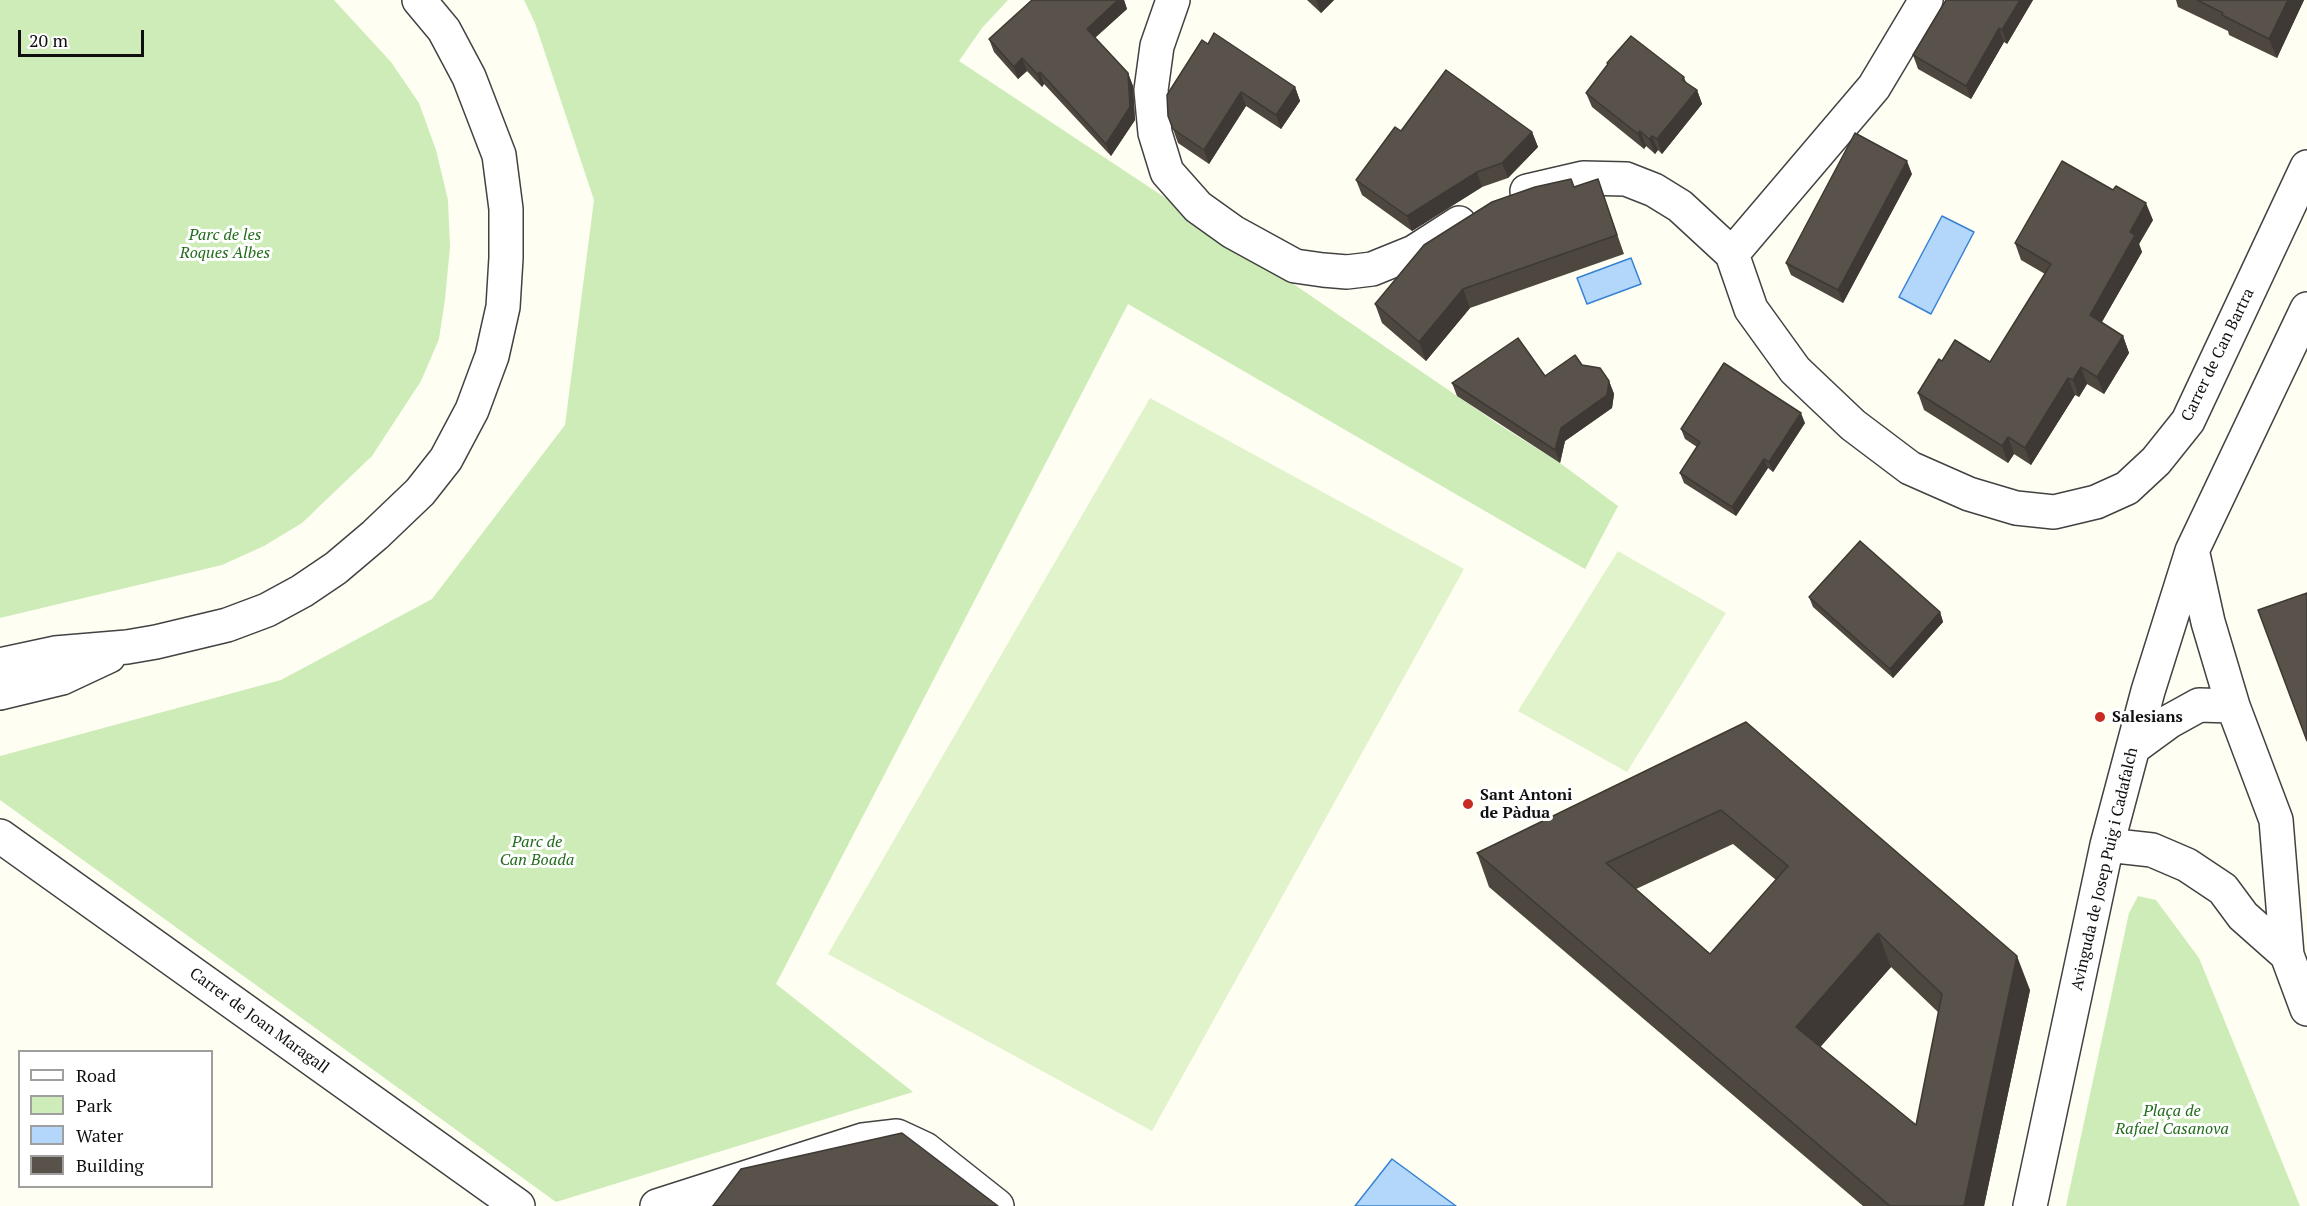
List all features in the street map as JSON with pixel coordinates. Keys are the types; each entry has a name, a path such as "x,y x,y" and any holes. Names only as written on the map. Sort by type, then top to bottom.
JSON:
{"street":[{"path":"0,665 55,653 127,647 227,625 267,609 302,591 336,568 420,492 446,459 472,410 492,356 503,307 506,258 504,198 499,155 469,77 444,30 419,0"},
{"name":"Carrer de Can Bartra","path":"1173,0 1157,46 1151,90 1155,133 1167,172 1198,207 1233,232 1294,266 1347,272 1372,269 1414,252 1492,204 1535,188 1583,178 1626,178 1654,190 1680,206 1732,254 1751,309 1795,370 1853,425 1910,468 1969,494 2016,508 2054,512 2096,502 2127,488 2156,461 2188,421 2307,167"},
{"path":"1732,254 1874,87 1926,0"},
{"name":"Avinguda de Josep Puig i Cadafalch","path":"2030,1206 2107,845 2148,691 2192,551 2307,309"},
{"path":"2192,551 2208,622 2233,706 2276,820 2307,1009"},
{"path":"8,694 62,678 127,647"},
{"path":"2133,748 2170,721 2199,705 2233,706"},
{"name":"Carrer de Joan Maragall","path":"0,836 518,1206"},
{"path":"2107,845 2152,850 2187,866 2223,889 2242,916 2297,950"},
{"path":"657,1206 863,1140 897,1136 925,1149 997,1206"}],"green space":[{"name":"Parc de les Roques Albes","path":"0,0 334,0 391,62 419,103 436,150 448,200 450,247 439,339 421,381 372,456 302,523 264,546 222,565 0,618"},
{"name":"Parc de Can Boada","path":"524,0 1008,0 982,28 959,61 1238,246 1498,424 1560,463 1618,506 1585,569 1128,304 776,984 913,1092 556,1202 0,800 0,756 281,680 432,599 565,425 594,200 535,23"},
{"path":"1150,398 1464,569 1152,1131 828,954"},
{"path":"1618,551 1726,613 1627,772 1518,711"},
{"name":"Plaça de Rafael Casanova","path":"2138,896 2156,900 2199,958 2300,1206 2066,1206 2129,913"}],"water":[{"path":"1942,216 1974,232 1931,314 1899,297"},
{"path":"1631,258 1641,284 1587,304 1577,278"},
{"path":"1392,1159 1456,1206 1355,1206"}],"building":[{"path":"1032,0 1118,0 1087,29 1128,73 1130,107 1106,144 1040,72 1037,74 1022,58 1014,67 989,39"},
{"path":"1946,0 2020,0 2002,30 1999,28 1966,86 1913,55"},
{"path":"2197,0 2288,0 2269,39"},
{"path":"1214,33 1295,87 1276,115 1241,92 1204,150 1173,129 1168,116 1167,95 1202,40 1208,44"},
{"path":"1631,36 1684,77 1682,80 1697,90 1657,139 1652,136 1649,139 1640,131 1638,134 1586,93 1607,63"},
{"path":"1446,70 1532,132 1502,163 1477,172 1407,216 1356,180 1395,127 1401,131"},
{"path":"1855,133 1907,161 1838,290 1786,263"},
{"path":"2062,161 2113,190 2116,186 2146,203 2130,232 2135,235 2090,315 2123,336 2097,377 2081,367 2073,380 2068,378 2025,448 2008,437 2002,446 1918,393 1939,359 1942,361 1955,340 1990,362 2051,264 2015,243"},
{"path":"1571,179 1574,187 1598,179 1617,235 1463,289 1419,342 1375,304 1424,245 1492,202 1535,187"},
{"path":"1518,338 1545,376 1575,355 1582,365 1600,368 1609,381 1607,395 1561,428 1555,450 1452,383"},
{"path":"1724,363 1801,413 1769,462 1764,459 1732,507 1680,473 1700,442 1681,429"},
{"path":"1860,541 1940,612 1890,669 1809,597"},
{"path":"2307,593 2307,741 2258,610"},
{"path":"1746,722 2017,956 1964,1206 1890,1206 1477,853","holes":["1721,810 1788,866 1710,954 1606,863","1878,933 1942,994 1916,1125 1796,1027"]},
{"path":"902,1133 998,1206 713,1206 741,1169"}],"place":[{"name":"Salesians","path":"2100,717"},
{"name":"Sant Antoni de Pàdua","path":"1468,804"}]}
